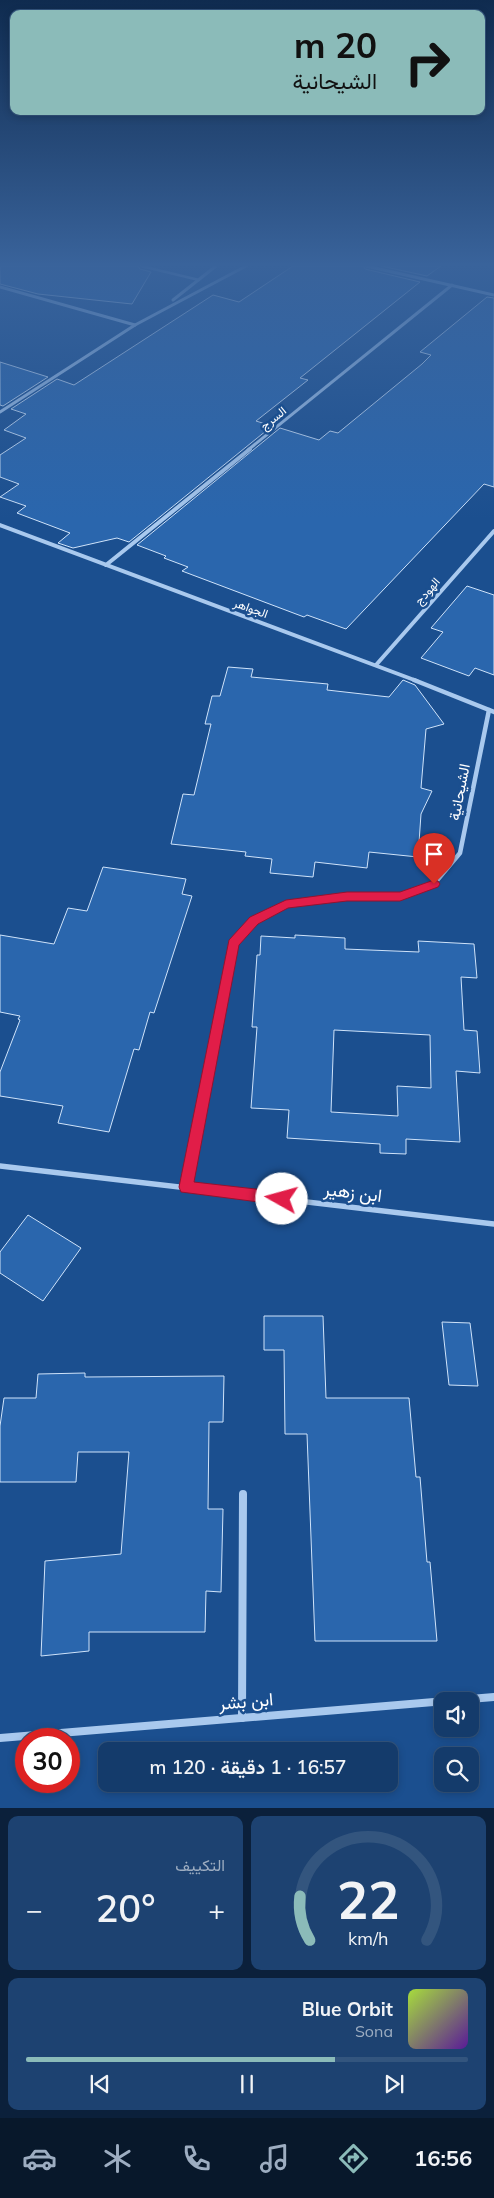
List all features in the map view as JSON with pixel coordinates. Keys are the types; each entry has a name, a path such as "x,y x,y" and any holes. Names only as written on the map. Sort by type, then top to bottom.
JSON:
{"street":[{"path":"0,412 96,350"},
{"name":"السرج","path":"106,566 372,350"},
{"name":"الجواهر","path":"0,525 492,711"},
{"name":"الهودج","path":"376,666 494,530"},
{"name":"الشيحانية","path":"186,1187 233,943 254,920 286,904 347,896 400,896 434,884 460,853 492,711"},
{"name":"ابن زهير","path":"0,1166 494,1224"},
{"path":"242,1718 243,1494"},
{"name":"ابن بشر","path":"0,1738 494,1697"}],"building":[{"path":"127,350 335,350 300,378 308,380 256,421 272,426 129,542 117,538 73,548 58,543 70,533 17,513 26,506 0,497 19,484 0,477 0,455 26,438 4,430 26,414 11,409 57,379 74,385"},
{"path":"422,350 494,350 494,487 484,484 346,629 307,615 304,617 182,571 188,567 137,545 280,428 319,440 330,431 338,433 431,355 420,352"},
{"path":"0,362 48,377 3,406 0,405"},
{"path":"467,586 494,595 494,675 475,668 469,676 421,658 443,632 431,628"},
{"path":"228,667 253,669 251,677 328,684 327,690 389,697 403,680 415,685 444,724 426,729 421,788 432,791 421,814 418,857 369,852 367,868 315,862 313,877 270,873 272,859 245,856 246,852 171,844 183,794 194,795 211,724 205,724 212,696 220,696"},
{"path":"103,867 186,879 182,894 192,896 154,1013 150,1012 139,1050 134,1049 109,1132 58,1123 63,1106 0,1096 0,1072 20,1016 0,1012 0,935 54,944 68,908 87,911"},
{"path":"295,935 345,938 345,949 419,952 418,941 474,944 477,978 461,977 464,1030 477,1031 480,1073 456,1071 460,1142 406,1139 406,1154 380,1153 380,1144 287,1138 289,1110 251,1108 257,1027 252,1027 257,955 260,955 261,936 295,938","holes":["334,1030 430,1035 431,1088 397,1086 398,1116 331,1112"]},
{"path":"28,1215 81,1248 43,1301 0,1273 0,1252"},
{"path":"264,1316 323,1316 326,1398 409,1398 416,1477 420,1477 427,1562 430,1562 437,1641 315,1641 307,1434 285,1434 284,1350 264,1350"},
{"path":"442,1322 470,1323 478,1386 449,1385"},
{"path":"85,1373 85,1377 224,1376 223,1422 209,1422 208,1509 223,1509 221,1592 206,1591 205,1632 89,1632 89,1651 41,1656 45,1561 121,1554 129,1452 78,1452 76,1482 0,1482 0,1426 4,1398 36,1398 38,1374"}],"route":[{"path":"282,1199 186,1187 233,943 254,920 286,904 347,896 400,896 434,884"}]}
